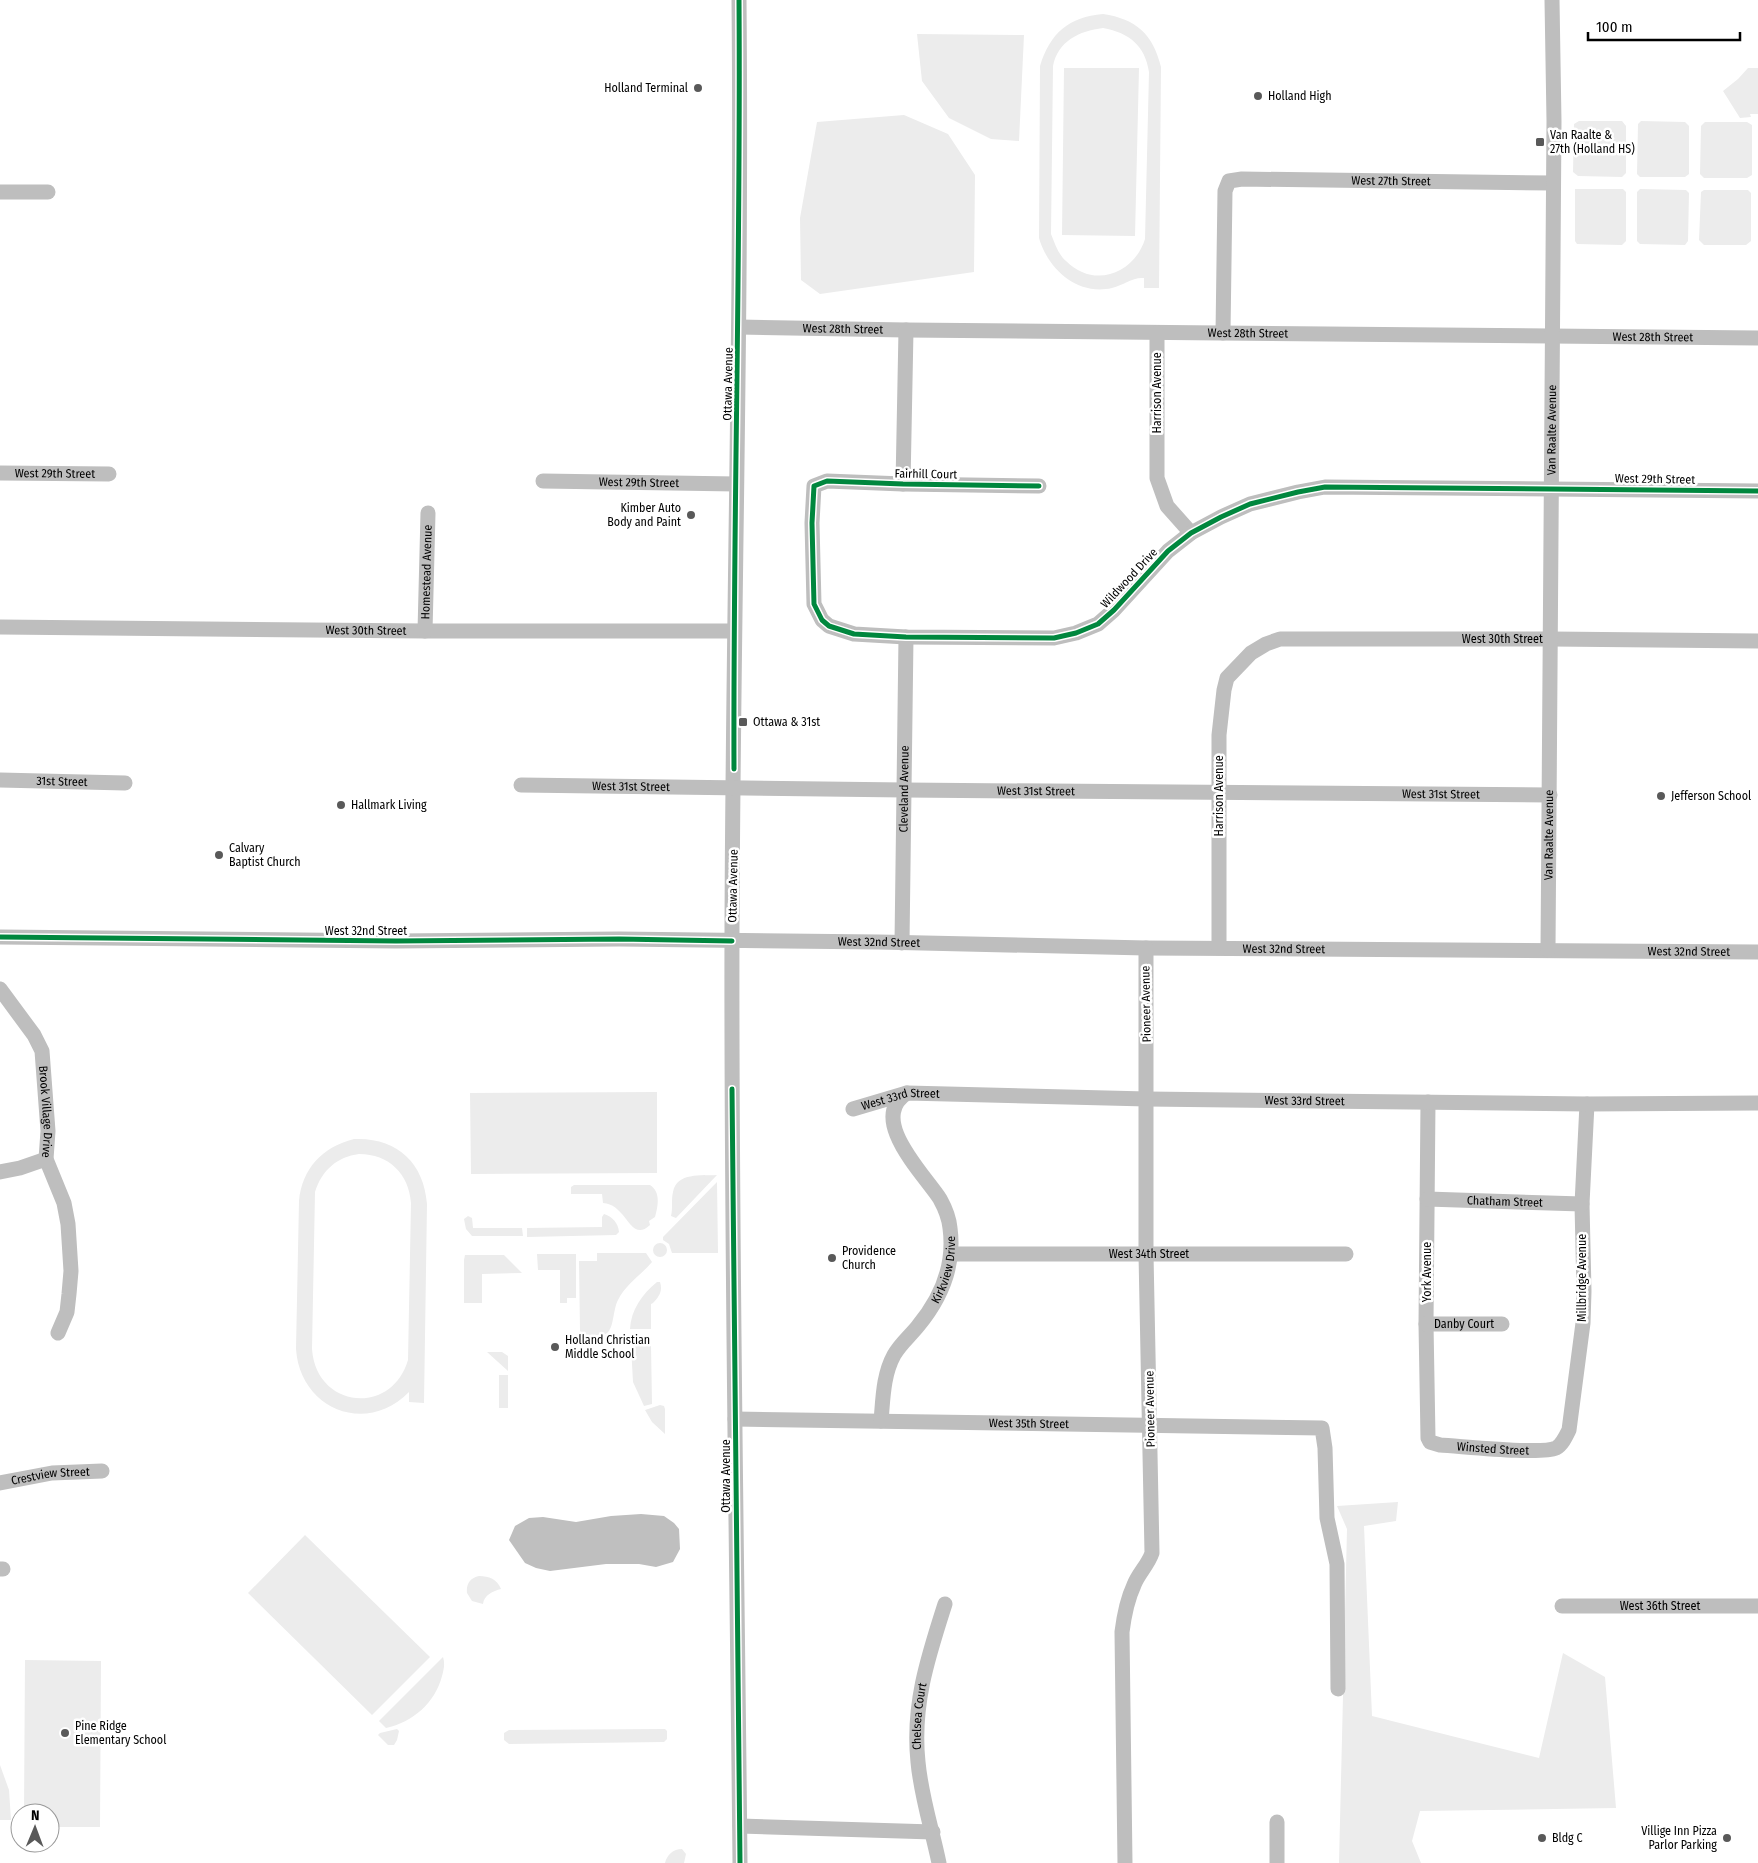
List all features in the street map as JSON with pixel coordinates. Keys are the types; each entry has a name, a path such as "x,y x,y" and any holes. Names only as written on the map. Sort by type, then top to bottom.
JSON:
{"street":[{"name":"Ottawa Avenue","path":"739,0 732,941 740,1863"},
{"name":"Van Raalte Avenue","path":"1548,950 1553,183 1552,0"},
{"name":"West 27th Street","path":"1223,333 1225,191 1229,181 1242,179 1553,183"},
{"path":"0,192 48,192"},
{"name":"West 28th Street","path":"738,327 1758,338"},
{"path":"903,484 906,330"},
{"name":"Harrison Avenue","path":"1158,333 1157,478 1167,506 1191,533"},
{"name":"West 29th Street","path":"0,473 109,474"},
{"name":"West 29th Street","path":"543,481 736,484"},
{"name":"Fairhill Court","path":"814,486 827,481 1039,486"},
{"name":"Wildwood Drive","path":"814,486 812,523 814,604 822,620 829,626 854,634 906,637 1033,638 1054,638 1076,633 1098,624 1114,610 1168,551 1191,533 1221,516 1250,504 1325,487 1551,488"},
{"name":"West 29th Street","path":"1551,488 1758,490"},
{"name":"Homestead Avenue","path":"425,631 428,513"},
{"name":"West 30th Street","path":"0,627 425,631 734,631"},
{"name":"Cleveland Avenue","path":"902,942 906,637"},
{"name":"West 30th Street","path":"1251,653 1266,644 1280,639 1551,638 1758,641"},
{"name":"Harrison Avenue","path":"1219,948 1219,735 1224,690 1231,674 1251,653"},
{"name":"31st Street","path":"0,780 125,783"},
{"name":"West 31st Street","path":"521,785 734,789 1550,795"},
{"name":"West 32nd Street","path":"0,938 396,942 619,940 902,942 1146,948 1758,952"},
{"name":"Pioneer Avenue","path":"1126,1863 1122,1632 1125,1610 1134,1583 1149,1562 1152,1553 1146,1254 1146,948"},
{"name":"Brook Village Drive","path":"0,989 34,1035 42,1051 48,1131 46,1158 64,1203 68,1224 71,1271 67,1312 58,1333"},
{"name":"West 33rd Street","path":"853,1109 907,1094 1587,1104 1758,1103"},
{"name":"Kirkview Drive","path":"882,1422 884,1386 894,1355 939,1297 948,1271 951,1254 947,1215 936,1194 899,1142 893,1125 894,1110 898,1099 907,1094"},
{"name":"York Avenue","path":"1428,1102 1426,1324 1428,1435 1430,1442"},
{"name":"Millbridge Avenue","path":"1557,1448 1564,1441 1569,1430 1581,1342 1584,1291 1582,1204 1587,1104"},
{"path":"0,1172 20,1168 46,1158"},
{"name":"Chatham Street","path":"1427,1199 1582,1204"},
{"name":"West 34th Street","path":"951,1254 1346,1254"},
{"name":"Danby Court","path":"1426,1324 1502,1324"},
{"name":"West 35th Street","path":"735,1419 1322,1428 1327,1518 1337,1564 1338,1689"},
{"name":"Winsted Street","path":"1430,1442 1440,1445 1540,1451 1557,1448"},
{"name":"Crestview Street","path":"0,1482 52,1472 102,1471"},
{"name":"Chelsea Court","path":"940,1863 933,1832 926,1813 917,1759 918,1704 925,1667 945,1604"},
{"name":"West 36th Street","path":"1562,1606 1758,1606"},
{"path":"1277,1822 1277,1863"},
{"path":"740,1826 933,1832"}],"shaded area":[{"path":"1103,14 1115,16 1134,24 1148,37 1158,55 1161,67 1159,288 1144,288 1144,278 1112,288 1087,288 1076,284 1057,270 1049,260 1039,238 1040,66 1049,44 1062,29 1071,23","holes":["1094,29 1113,30 1135,42 1144,55 1149,72 1145,239 1140,251 1123,269 1112,274 1100,276 1077,270 1066,261 1059,252 1051,234 1053,66 1060,50 1071,39"]},
{"path":"917,34 1024,35 1019,141 991,139 949,118 922,81"},
{"path":"1064,68 1139,68 1135,236 1062,235"},
{"path":"1748,68 1758,68 1758,114 1750,114 1751,117 1740,118 1723,91"},
{"path":"904,115 948,134 975,175 974,272 820,294 801,280 800,218 817,122"},
{"path":"1579,121 1622,121 1626,126 1626,173 1622,177 1578,176 1573,172 1574,124"},
{"path":"1641,121 1685,122 1689,126 1689,174 1685,177 1640,177 1637,174 1638,124"},
{"path":"1705,122 1747,122 1752,125 1752,175 1747,178 1704,178 1700,174 1701,126"},
{"path":"1575,189 1623,189 1626,192 1626,241 1622,245 1577,244 1575,241"},
{"path":"1640,189 1686,190 1689,193 1688,241 1685,245 1640,244 1637,241 1637,192"},
{"path":"1704,190 1748,190 1751,193 1751,241 1746,245 1704,245 1699,240 1701,192"},
{"path":"657,1092 657,1173 471,1174 470,1093"},
{"path":"354,1139 369,1139 383,1142 395,1148 414,1164 425,1189 427,1204 424,1403 409,1402 409,1392 392,1405 374,1412 355,1414 338,1410 322,1401 309,1387 300,1370 296,1349 299,1201 301,1189 309,1169 316,1161 332,1148","holes":["359,1154 370,1155 388,1162 402,1175 411,1203 408,1360 399,1378 386,1391 371,1397 355,1398 340,1393 326,1384 317,1369 312,1349 315,1192 322,1177 331,1166 351,1156"]},
{"path":"717,1175 676,1218 671,1216 673,1192 679,1181 691,1176"},
{"path":"717,1182 718,1253 672,1253 669,1244 663,1240 663,1237"},
{"path":"574,1185 650,1185 657,1195 658,1204 655,1217 649,1221 650,1225 643,1230 638,1230 618,1210 611,1205 603,1203 602,1194 571,1194 571,1187"},
{"path":"604,1214 616,1223 619,1232 616,1235 527,1237 527,1228 602,1227 602,1217"},
{"path":"468,1216 472,1218 473,1228 522,1228 523,1236 472,1236 466,1229 464,1219"},
{"path":"657,1243 663,1243 667,1250 663,1257 657,1257 653,1253 653,1247"},
{"path":"597,1253 646,1253 652,1262 621,1294 616,1304 609,1331 605,1335 584,1336 580,1331 579,1261 597,1261"},
{"path":"537,1254 576,1254 576,1298 567,1298 567,1303 560,1303 560,1270 538,1270"},
{"path":"465,1255 504,1255 522,1273 482,1274 482,1303 464,1303"},
{"path":"657,1282 660,1282 661,1291 651,1304 651,1329 630,1329 638,1303"},
{"path":"651,1345 652,1404 644,1406 633,1382 631,1346"},
{"path":"487,1352 502,1352 508,1356 508,1371"},
{"path":"499,1375 508,1375 508,1408 499,1408"},
{"path":"660,1405 664,1406 665,1409 665,1434 652,1422 645,1410"},
{"path":"1398,1502 1396,1521 1364,1526 1372,1716 1539,1758 1563,1653 1605,1677 1616,1808 1420,1811 1412,1841 1421,1863 1339,1863 1347,1529 1337,1506"},
{"path":"641,1514 664,1516 679,1529 680,1549 673,1562 656,1567 639,1564 606,1564 550,1571 525,1563 509,1540 515,1526 529,1518 543,1517 576,1522 611,1516"},
{"path":"305,1535 430,1657 372,1715 248,1593"},
{"path":"479,1576 492,1579 501,1589 487,1596 483,1604 472,1601 467,1593 469,1582"},
{"path":"443,1657 444,1666 439,1686 428,1703 414,1716 386,1728 379,1721"},
{"path":"25,1660 101,1661 100,1827 60,1827 60,1803 24,1803"},
{"path":"397,1729 399,1731 394,1745 388,1745 378,1735 380,1733"},
{"path":"665,1729 667,1731 667,1739 664,1742 509,1744 504,1740 504,1733 509,1730"},
{"path":"0,1765 9,1790 10,1820 0,1820"},
{"path":"682,1849 686,1854 684,1863 665,1863 671,1853"}],"cycle path":[{"path":"734,769 739,0"},
{"path":"1039,486 827,481 814,486 812,523 814,604 822,620 829,626 854,634 906,637 1054,638 1076,633 1098,624 1114,610 1168,551 1191,533 1250,504 1325,487 1758,491"},
{"path":"0,937 396,941 619,939 732,941"},
{"path":"732,1089 740,1863"}],"place":[{"name":"Holland Terminal","path":"698,88"},
{"name":"Holland High","path":"1258,96"},
{"name":"Van Raalte & 27th (Holland HS)","path":"1540,142"},
{"name":"Kimber Auto Body and Paint","path":"691,515"},
{"name":"Ottawa & 31st","path":"743,722"},
{"name":"Jefferson School","path":"1661,796"},
{"name":"Hallmark Living","path":"341,805"},
{"name":"Calvary Baptist Church","path":"219,855"},
{"name":"Providence Church","path":"832,1258"},
{"name":"Holland Christian Middle School","path":"555,1347"},
{"name":"Pine Ridge Elementary School","path":"65,1733"},
{"name":"Bldg C","path":"1542,1838"},
{"name":"Villige Inn Pizza Parlor Parking","path":"1727,1838"}]}
